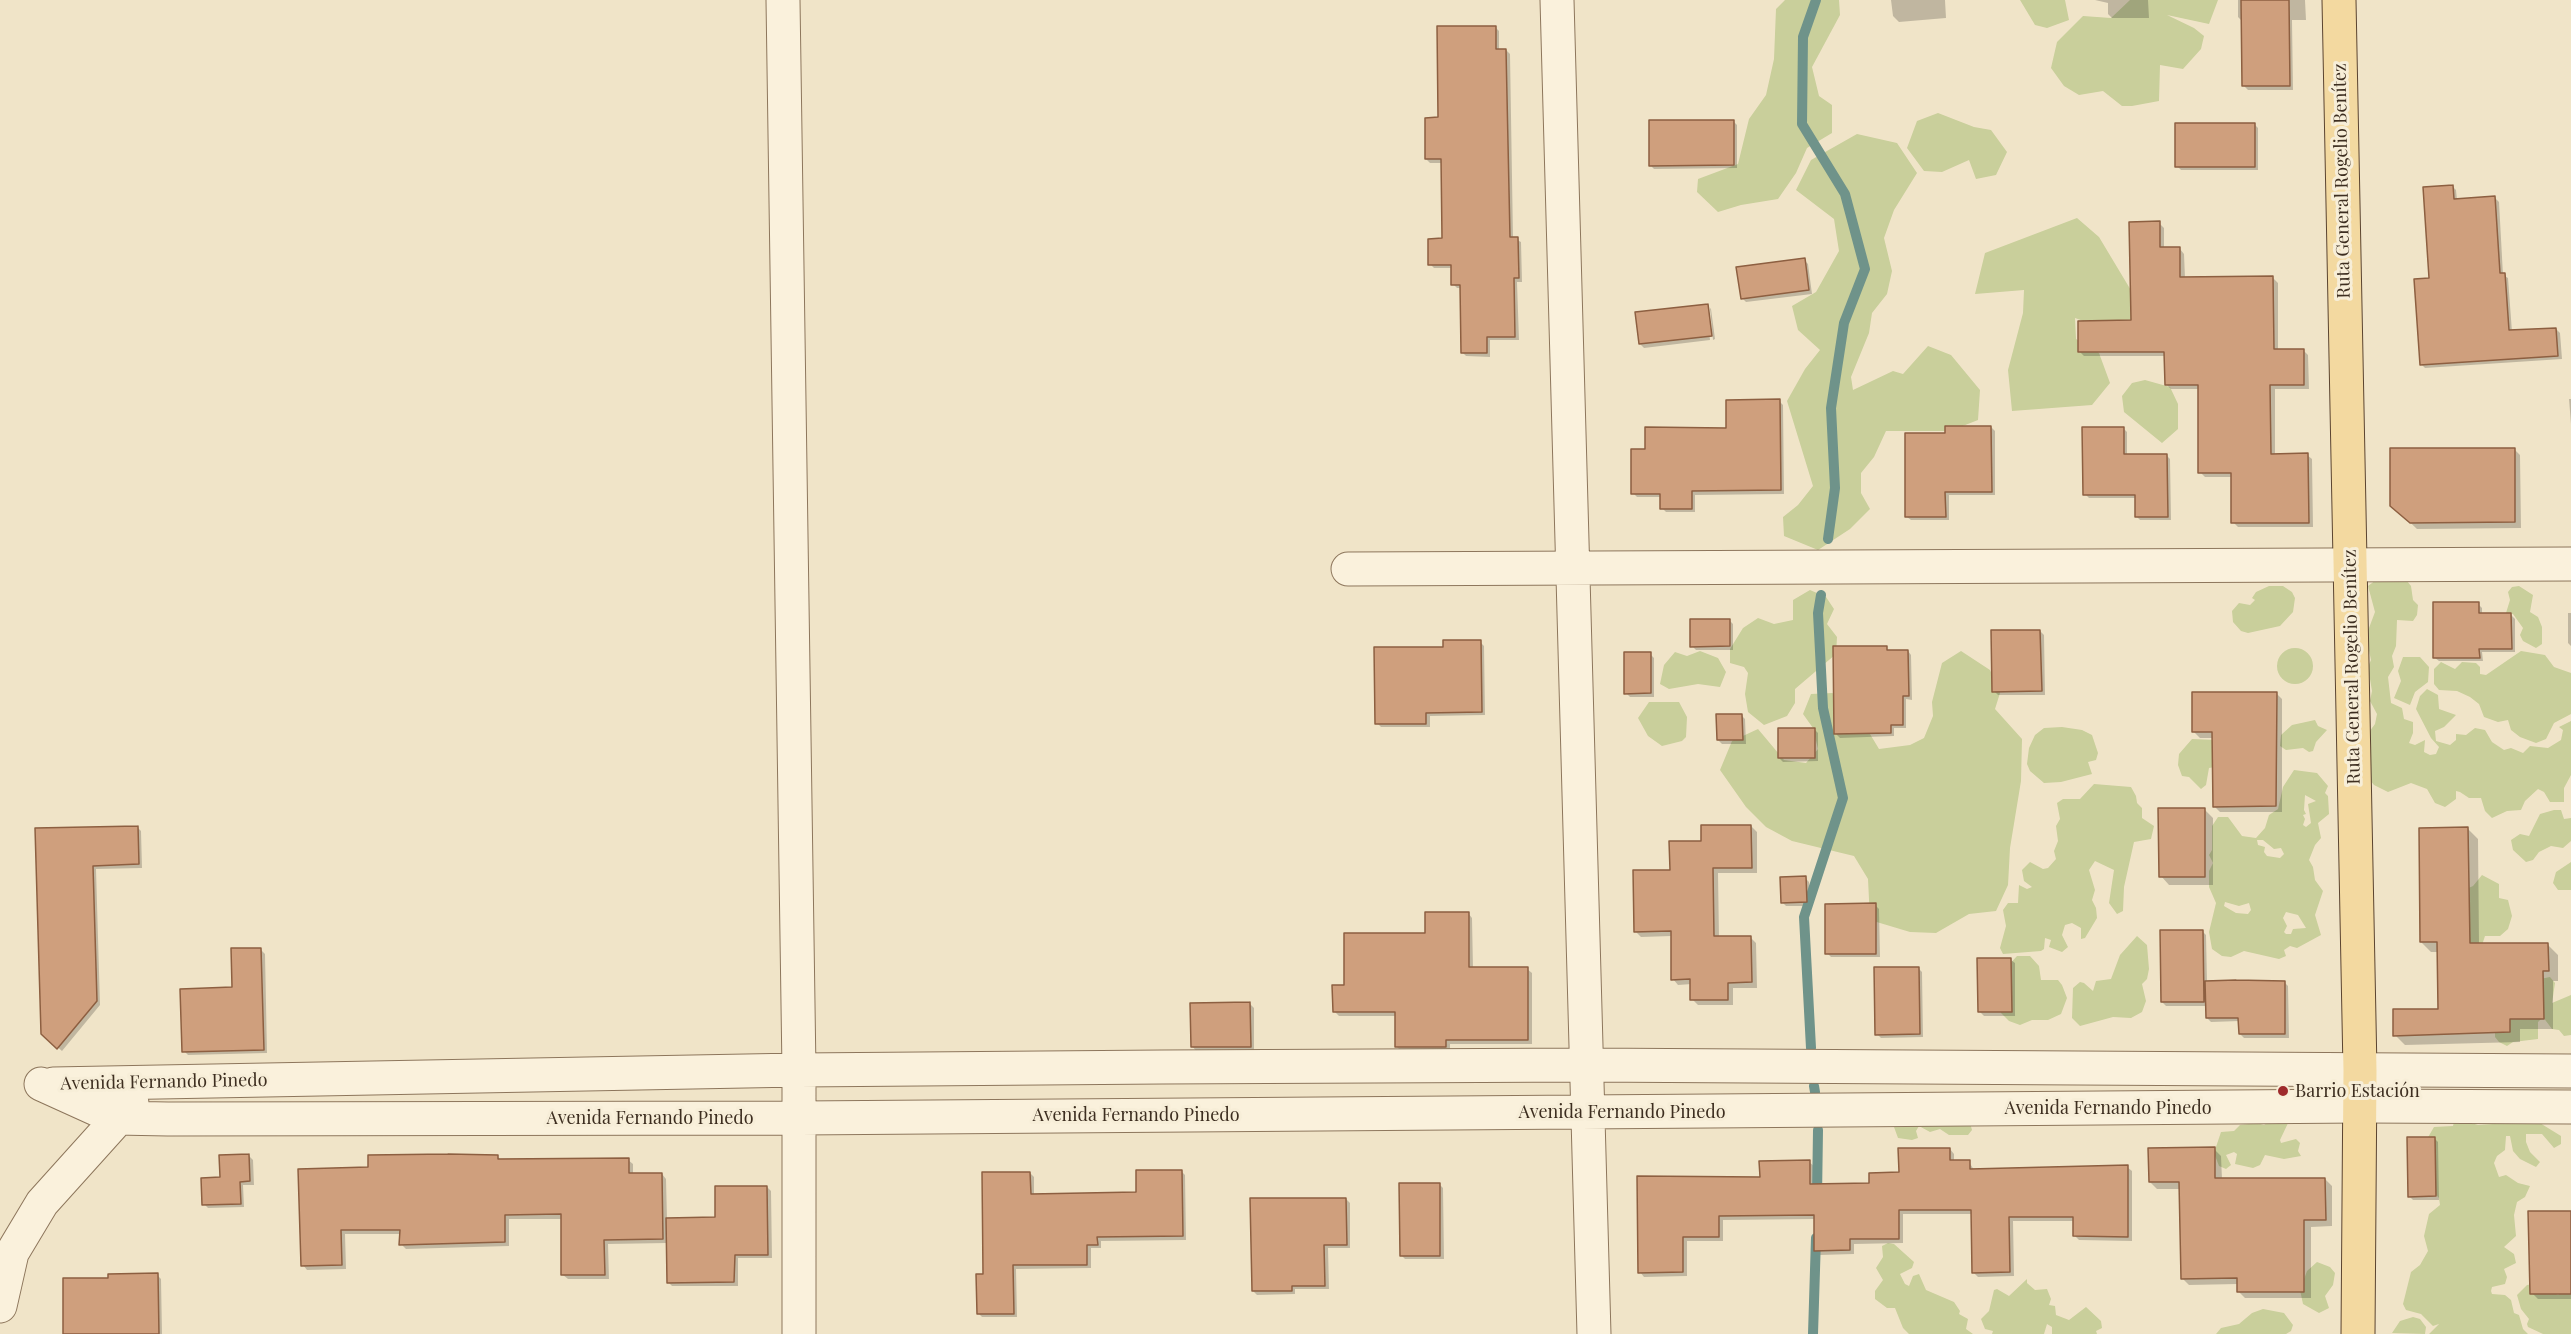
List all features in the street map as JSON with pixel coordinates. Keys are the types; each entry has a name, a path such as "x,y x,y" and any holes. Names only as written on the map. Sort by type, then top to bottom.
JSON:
{"main road":[{"name":"Ruta General Rogelio Benítez","path":"2339,0 2361,1106 2358,1334"}],"street":[{"path":"783,0 800,1118 799,1334"},
{"path":"1557,0 1594,1334"},
{"path":"1348,569 2571,564"},
{"name":"Avenida Fernando Pinedo","path":"2571,1071 1586,1065 799,1070 41,1084 116,1118 800,1118 2361,1106 2571,1107"},
{"path":"0,1306 12,1253 42,1203 116,1118 153,1083"}],"green space":[{"path":"1785,0 1839,0 1840,15 1812,67 1819,96 1832,105 1832,133 1807,148 1796,173 1778,199 1741,205 1718,212 1697,192 1698,179 1738,164 1749,119 1766,95 1774,59 1776,9"},
{"path":"2020,0 2065,0 2069,20 2047,28 2035,25"},
{"path":"2130,0 2218,0 2209,24 2167,15 2194,28 2204,36 2201,49 2183,69 2160,65 2159,101 2122,106 2103,91 2079,95 2064,86 2051,68 2057,42 2083,16 2111,18"},
{"path":"1938,113 1974,127 1991,130 2007,152 1996,175 1976,179 1969,160 1942,172 1924,171 1907,148 1917,121"},
{"path":"1857,134 1897,143 1917,173 1894,210 1884,238 1892,271 1887,294 1872,313 1869,333 1851,377 1853,390 1893,371 1903,374 1928,346 1951,355 1980,390 1978,420 1950,431 1886,431 1874,457 1861,473 1861,493 1870,509 1850,529 1818,550 1784,536 1783,517 1798,505 1813,486 1787,401 1805,369 1820,350 1798,330 1792,306 1816,292 1839,251 1834,219 1796,190 1811,160"},
{"path":"2077,218 2099,237 2144,312 2125,330 2092,324 2075,318 2076,339 2099,353 2110,383 2092,405 2012,411 2008,370 2023,313 2024,290 1975,294 1985,253"},
{"path":"2145,380 2170,387 2178,404 2178,429 2162,443 2124,412 2122,396 2132,383"},
{"path":"2376,580 2407,581 2411,586 2413,600 2418,605 2417,615 2413,621 2397,620 2396,646 2392,656 2394,667 2388,677 2391,703 2402,708 2404,719 2413,722 2413,733 2409,743 2415,745 2425,740 2424,752 2430,755 2436,754 2439,747 2431,738 2416,709 2420,696 2427,689 2438,695 2439,709 2456,715 2444,727 2435,731 2436,741 2450,745 2456,740 2456,734 2466,735 2475,728 2485,730 2492,742 2504,750 2511,748 2523,753 2530,746 2548,748 2561,740 2563,730 2559,727 2571,721 2571,775 2564,788 2564,802 2550,802 2544,792 2538,789 2525,801 2521,810 2507,811 2492,818 2485,811 2481,798 2469,798 2460,792 2456,791 2456,799 2445,807 2435,803 2427,789 2411,783 2388,792 2374,785 2369,779 2366,736 2375,724 2377,714 2370,701 2372,691 2368,667 2371,660 2366,636 2375,612 2368,586"},
{"path":"2269,586 2283,586 2292,592 2295,598 2293,612 2280,626 2248,633 2241,631 2233,622 2232,611 2239,603 2250,605 2255,600 2252,598 2256,592"},
{"path":"2519,586 2533,595 2530,612 2538,617 2542,627 2542,644 2536,648 2523,641 2520,635 2523,628 2513,614 2506,613 2510,600 2508,592 2512,587"},
{"path":"1810,590 1826,597 1834,609 1827,624 1837,637 1836,654 1795,689 1795,703 1787,716 1764,725 1748,712 1745,694 1748,673 1744,667 1730,663 1730,649 1743,628 1758,618 1774,624 1793,620 1793,600"},
{"path":"2295,648 2307,654 2313,666 2307,678 2295,684 2283,678 2277,666 2283,654"},
{"path":"1700,651 1718,658 1726,672 1720,687 1698,684 1669,689 1660,684 1664,665 1675,652 1687,656"},
{"path":"1961,651 1990,670 2000,693 1995,709 2022,739 2021,781 2010,848 2008,885 1996,911 1969,914 1936,933 1910,932 1870,920 1868,879 1854,856 1792,841 1766,827 1746,807 1720,770 1732,741 1758,729 1784,760 1806,763 1818,749 1813,728 1803,714 1811,694 1832,693 1849,699 1879,749 1910,745 1924,738 1933,716 1932,702 1942,663"},
{"path":"2521,651 2545,655 2554,667 2571,673 2571,714 2554,723 2546,739 2536,743 2520,737 2511,730 2508,720 2498,722 2484,717 2479,704 2470,697 2457,691 2439,690 2434,684 2434,669 2441,662 2455,669 2462,662 2476,663 2480,667 2480,674 2486,675"},
{"path":"2403,657 2420,657 2429,667 2428,682 2415,692 2410,705 2394,698 2401,681 2398,671"},
{"path":"1649,702 1679,702 1687,717 1686,737 1682,741 1662,746 1648,736 1638,718"},
{"path":"2315,720 2318,726 2327,730 2316,742 2313,751 2309,752 2303,748 2286,750 2280,746 2281,735 2292,725"},
{"path":"2062,727 2082,730 2092,735 2098,753 2096,760 2088,762 2092,774 2061,782 2044,783 2030,771 2027,764 2029,748 2035,735 2044,728"},
{"path":"2192,739 2217,740 2215,767 2209,768 2206,785 2201,789 2189,777 2182,776 2178,765 2179,754"},
{"path":"2294,770 2317,773 2328,786 2325,793 2328,796 2329,814 2318,823 2321,838 2315,845 2309,860 2313,867 2315,880 2323,891 2315,915 2321,935 2297,948 2290,946 2284,950 2286,956 2279,959 2244,951 2231,957 2222,956 2212,949 2209,932 2216,903 2209,887 2209,871 2213,863 2209,855 2212,850 2212,826 2218,817 2228,817 2242,836 2256,838 2265,828 2269,815 2278,809 2283,787","holes":["2305,795 2316,801 2308,804 2311,823 2306,827 2303,825 2305,819 2303,815 2306,814","2257,840 2263,840 2274,849 2281,848 2284,854 2280,858 2267,856 2264,852 2265,847 2258,845","2225,902 2239,906 2249,903 2251,910 2248,914 2236,913 2224,906","2286,912 2298,915 2306,928 2293,929 2291,934 2286,934 2284,932 2287,926 2283,918"]},
{"path":"2094,784 2131,787 2137,803 2142,808 2142,818 2154,826 2151,839 2134,842 2124,887 2123,911 2117,914 2109,903 2114,870 2095,861 2089,870 2095,890 2092,900 2097,918 2085,938 2081,939 2081,928 2072,923 2065,925 2062,935 2068,947 2062,952 2049,947 2051,940 2045,938 2044,949 2041,951 2003,954 2000,948 2006,926 2003,910 2008,903 2018,903 2019,885 2027,889 2032,887 2024,881 2022,870 2030,862 2043,869 2048,868 2056,859 2054,851 2058,841 2056,826 2060,819 2057,803 2063,799 2080,799"},
{"path":"2561,810 2564,819 2571,818 2571,841 2563,848 2551,846 2539,852 2533,860 2526,862 2513,850 2511,840 2520,834 2529,836 2540,814"},
{"path":"2571,862 2571,890 2558,890 2553,883 2556,872"},
{"path":"2482,875 2499,884 2499,898 2508,900 2512,916 2508,929 2500,936 2485,936 2481,948 2473,953 2452,895 2473,886"},
{"path":"2137,936 2147,945 2149,969 2147,979 2142,984 2146,1001 2142,1012 2131,1018 2113,1017 2080,1026 2072,1018 2073,988 2080,982 2093,991 2096,981 2111,979 2120,955"},
{"path":"2017,956 2030,956 2039,966 2041,980 2058,980 2062,985 2067,998 2061,1014 2048,1020 2032,1020 2020,1025 2009,1021 2001,1013 2007,967"},
{"path":"2550,977 2555,983 2552,1003 2571,995 2571,1035 2564,1036 2559,1030 2552,1029 2543,1017 2538,1022 2538,1039 2513,1042 2507,1046 2499,1042 2495,1037 2495,1030 2540,979"},
{"path":"2455,1118 2478,1125 2493,1124 2498,1120 2535,1120 2561,1136 2561,1144 2554,1148 2542,1134 2526,1134 2530,1152 2540,1162 2536,1167 2520,1159 2513,1151 2510,1136 2506,1136 2505,1150 2497,1156 2494,1163 2499,1177 2506,1175 2518,1183 2530,1186 2525,1197 2517,1202 2514,1215 2516,1236 2504,1247 2514,1254 2516,1263 2504,1269 2507,1277 2505,1284 2492,1287 2491,1291 2492,1294 2505,1295 2511,1300 2514,1313 2519,1315 2523,1329 2528,1334 2429,1334 2439,1324 2433,1326 2421,1314 2406,1310 2403,1304 2411,1272 2420,1265 2428,1251 2424,1236 2429,1214 2440,1205 2439,1198 2432,1190 2427,1139 2434,1127 2453,1126"},
{"path":"2270,1121 2289,1121 2280,1140 2281,1143 2296,1139 2300,1143 2298,1151 2301,1156 2284,1159 2265,1155 2260,1165 2253,1168 2235,1164 2237,1154 2234,1152 2226,1155 2231,1165 2226,1169 2219,1166 2214,1153 2221,1132 2234,1131 2240,1125 2257,1123 2264,1125"},
{"path":"1970,1123 1972,1130 1968,1135 1949,1135 1940,1129 1930,1132 1919,1126 1916,1131 1918,1138 1912,1140 1898,1138 1894,1127 1894,1124"},
{"path":"1888,1243 1894,1244 1914,1262 1912,1268 1900,1274 1905,1284 1909,1286 1913,1276 1919,1274 1926,1290 1954,1302 1960,1311 1959,1314 1968,1319 1966,1329 1973,1334 1909,1334 1903,1328 1895,1308 1887,1308 1875,1299 1875,1291 1883,1280 1876,1268 1883,1257 1882,1246"},
{"path":"2317,1262 2330,1267 2335,1273 2333,1285 2325,1296 2329,1308 2319,1313 2303,1304 2300,1290 2307,1271"},
{"path":"2027,1279 2027,1283 2035,1290 2047,1289 2051,1299 2049,1305 2055,1306 2056,1315 2069,1320 2086,1307 2101,1321 2102,1328 2096,1331 2097,1334 2052,1334 2052,1327 2047,1324 2044,1334 1992,1334 1993,1331 1985,1329 1981,1319 1989,1311 1994,1290 1997,1289 2009,1296"},
{"path":"2534,1284 2558,1295 2571,1285 2571,1334 2543,1334 2528,1327 2529,1319 2521,1309 2517,1295 2527,1285"},
{"path":"2263,1309 2284,1313 2293,1325 2291,1331 2286,1334 2216,1334 2221,1328 2239,1324 2252,1313"},
{"path":"2413,1317 2420,1319 2426,1327 2425,1334 2392,1333 2400,1321"}],"building":[{"path":"2241,0 2289,0 2290,86 2242,86"},
{"path":"1437,26 1496,26 1496,49 1506,49 1510,237 1518,237 1519,278 1514,278 1515,337 1487,337 1487,353 1461,353 1460,285 1451,285 1451,265 1428,265 1428,239 1442,238 1441,159 1425,159 1425,118 1438,117"},
{"path":"1649,120 1734,120 1734,165 1649,166"},
{"path":"2175,123 2255,123 2255,167 2175,167"},
{"path":"2453,185 2454,199 2495,196 2500,273 2505,273 2509,330 2556,328 2558,356 2420,365 2414,279 2429,278 2423,187"},
{"path":"2160,221 2160,247 2180,247 2180,277 2273,276 2274,349 2304,349 2304,385 2270,385 2271,454 2308,453 2309,523 2231,523 2231,473 2198,473 2198,385 2165,385 2164,352 2078,352 2078,321 2131,320 2129,222"},
{"path":"1805,258 1809,290 1741,299 1736,267"},
{"path":"1708,304 1712,336 1639,344 1635,312"},
{"path":"1780,399 1781,490 1692,491 1692,509 1660,509 1660,494 1631,494 1631,449 1645,449 1645,427 1726,428 1726,400"},
{"path":"1945,426 1991,426 1992,492 1945,492 1946,517 1905,517 1905,433 1945,433"},
{"path":"2082,427 2124,427 2124,454 2167,454 2168,517 2135,517 2135,495 2083,495"},
{"path":"2390,448 2515,448 2515,522 2410,523 2390,506"},
{"path":"2433,602 2479,602 2479,613 2511,613 2512,649 2479,649 2480,658 2433,658"},
{"path":"1690,619 1730,619 1730,646 1690,647"},
{"path":"1991,630 2040,630 2042,691 1992,692"},
{"path":"1443,640 1481,640 1482,712 1426,713 1426,724 1375,724 1374,647 1443,647"},
{"path":"1833,646 1887,646 1887,650 1908,650 1909,696 1903,696 1903,725 1891,725 1891,733 1834,734"},
{"path":"1624,652 1651,652 1651,693 1624,694"},
{"path":"2192,692 2277,692 2276,806 2213,807 2212,732 2192,732"},
{"path":"1716,714 1742,714 1743,740 1717,740"},
{"path":"1778,728 1815,728 1815,758 1778,758"},
{"path":"2158,808 2205,808 2205,877 2159,877"},
{"path":"1701,825 1751,825 1752,868 1713,868 1714,936 1751,936 1752,982 1728,983 1728,1000 1690,1000 1690,979 1671,980 1671,931 1634,932 1633,870 1670,870 1669,841 1701,841"},
{"path":"138,826 139,864 93,866 97,1001 57,1049 41,1034 35,828"},
{"path":"2468,827 2470,943 2548,943 2549,971 2543,971 2544,1019 2510,1019 2510,1032 2393,1036 2393,1009 2438,1009 2437,942 2420,942 2419,828"},
{"path":"1806,876 1807,902 1781,903 1780,877"},
{"path":"1876,903 1876,954 1825,954 1825,904"},
{"path":"1425,912 1469,912 1469,967 1528,967 1528,1040 1446,1040 1446,1047 1395,1047 1395,1012 1333,1012 1332,985 1344,985 1344,933 1425,933"},
{"path":"2160,930 2203,930 2204,1002 2161,1002"},
{"path":"231,948 261,948 264,1050 182,1052 180,989 232,987"},
{"path":"1977,958 2011,958 2012,1012 1978,1012"},
{"path":"1874,967 1919,967 1920,1034 1875,1035"},
{"path":"2205,981 2285,981 2285,1034 2239,1034 2238,1018 2206,1018"},
{"path":"1250,1002 1251,1047 1191,1047 1190,1003"},
{"path":"2407,1137 2435,1137 2436,1196 2408,1197"},
{"path":"2215,1147 2215,1178 2325,1178 2326,1220 2304,1220 2304,1292 2237,1292 2237,1278 2181,1279 2179,1182 2149,1182 2148,1148"},
{"path":"1898,1148 1950,1148 1950,1160 1970,1160 1970,1169 2128,1165 2128,1237 2073,1236 2073,1217 2009,1217 2010,1272 1972,1273 1971,1210 1899,1210 1899,1239 1850,1239 1850,1250 1814,1251 1814,1215 1719,1216 1719,1237 1683,1237 1683,1272 1638,1273 1637,1176 1760,1177 1759,1161 1810,1160 1810,1184 1869,1183 1869,1173 1899,1172"},
{"path":"249,1154 250,1181 240,1182 241,1204 202,1205 201,1178 220,1177 219,1155"},
{"path":"368,1155 498,1155 498,1159 629,1158 629,1173 662,1173 663,1239 604,1240 605,1275 561,1275 561,1214 505,1215 505,1242 399,1245 400,1230 341,1230 342,1265 301,1266 298,1169 368,1167"},
{"path":"1136,1170 1182,1170 1183,1236 1097,1237 1098,1245 1087,1245 1087,1265 1013,1265 1014,1314 977,1314 976,1274 983,1274 982,1172 1030,1172 1031,1194 1136,1192"},
{"path":"1399,1183 1440,1183 1440,1256 1400,1256"},
{"path":"715,1186 767,1186 768,1255 735,1255 734,1282 667,1283 666,1218 715,1217"},
{"path":"1250,1198 1346,1198 1347,1245 1324,1245 1325,1286 1292,1286 1292,1291 1252,1291"},
{"path":"2528,1211 2571,1211 2571,1294 2530,1294"},
{"path":"158,1273 159,1334 63,1334 63,1278 108,1278 108,1274"}],"waterway":[{"path":"1816,0 1803,37 1802,124 1845,194 1865,269 1844,323 1831,408 1835,488 1828,539"},
{"path":"1811,1048 1804,917 1843,798 1823,708 1818,613 1821,595"},
{"path":"1814,1086 1815,1092"},
{"path":"1817,1198 1818,1130"},
{"path":"1813,1334 1816,1238"}],"place":[{"name":"Barrio Estación","path":"2283,1091"}]}
